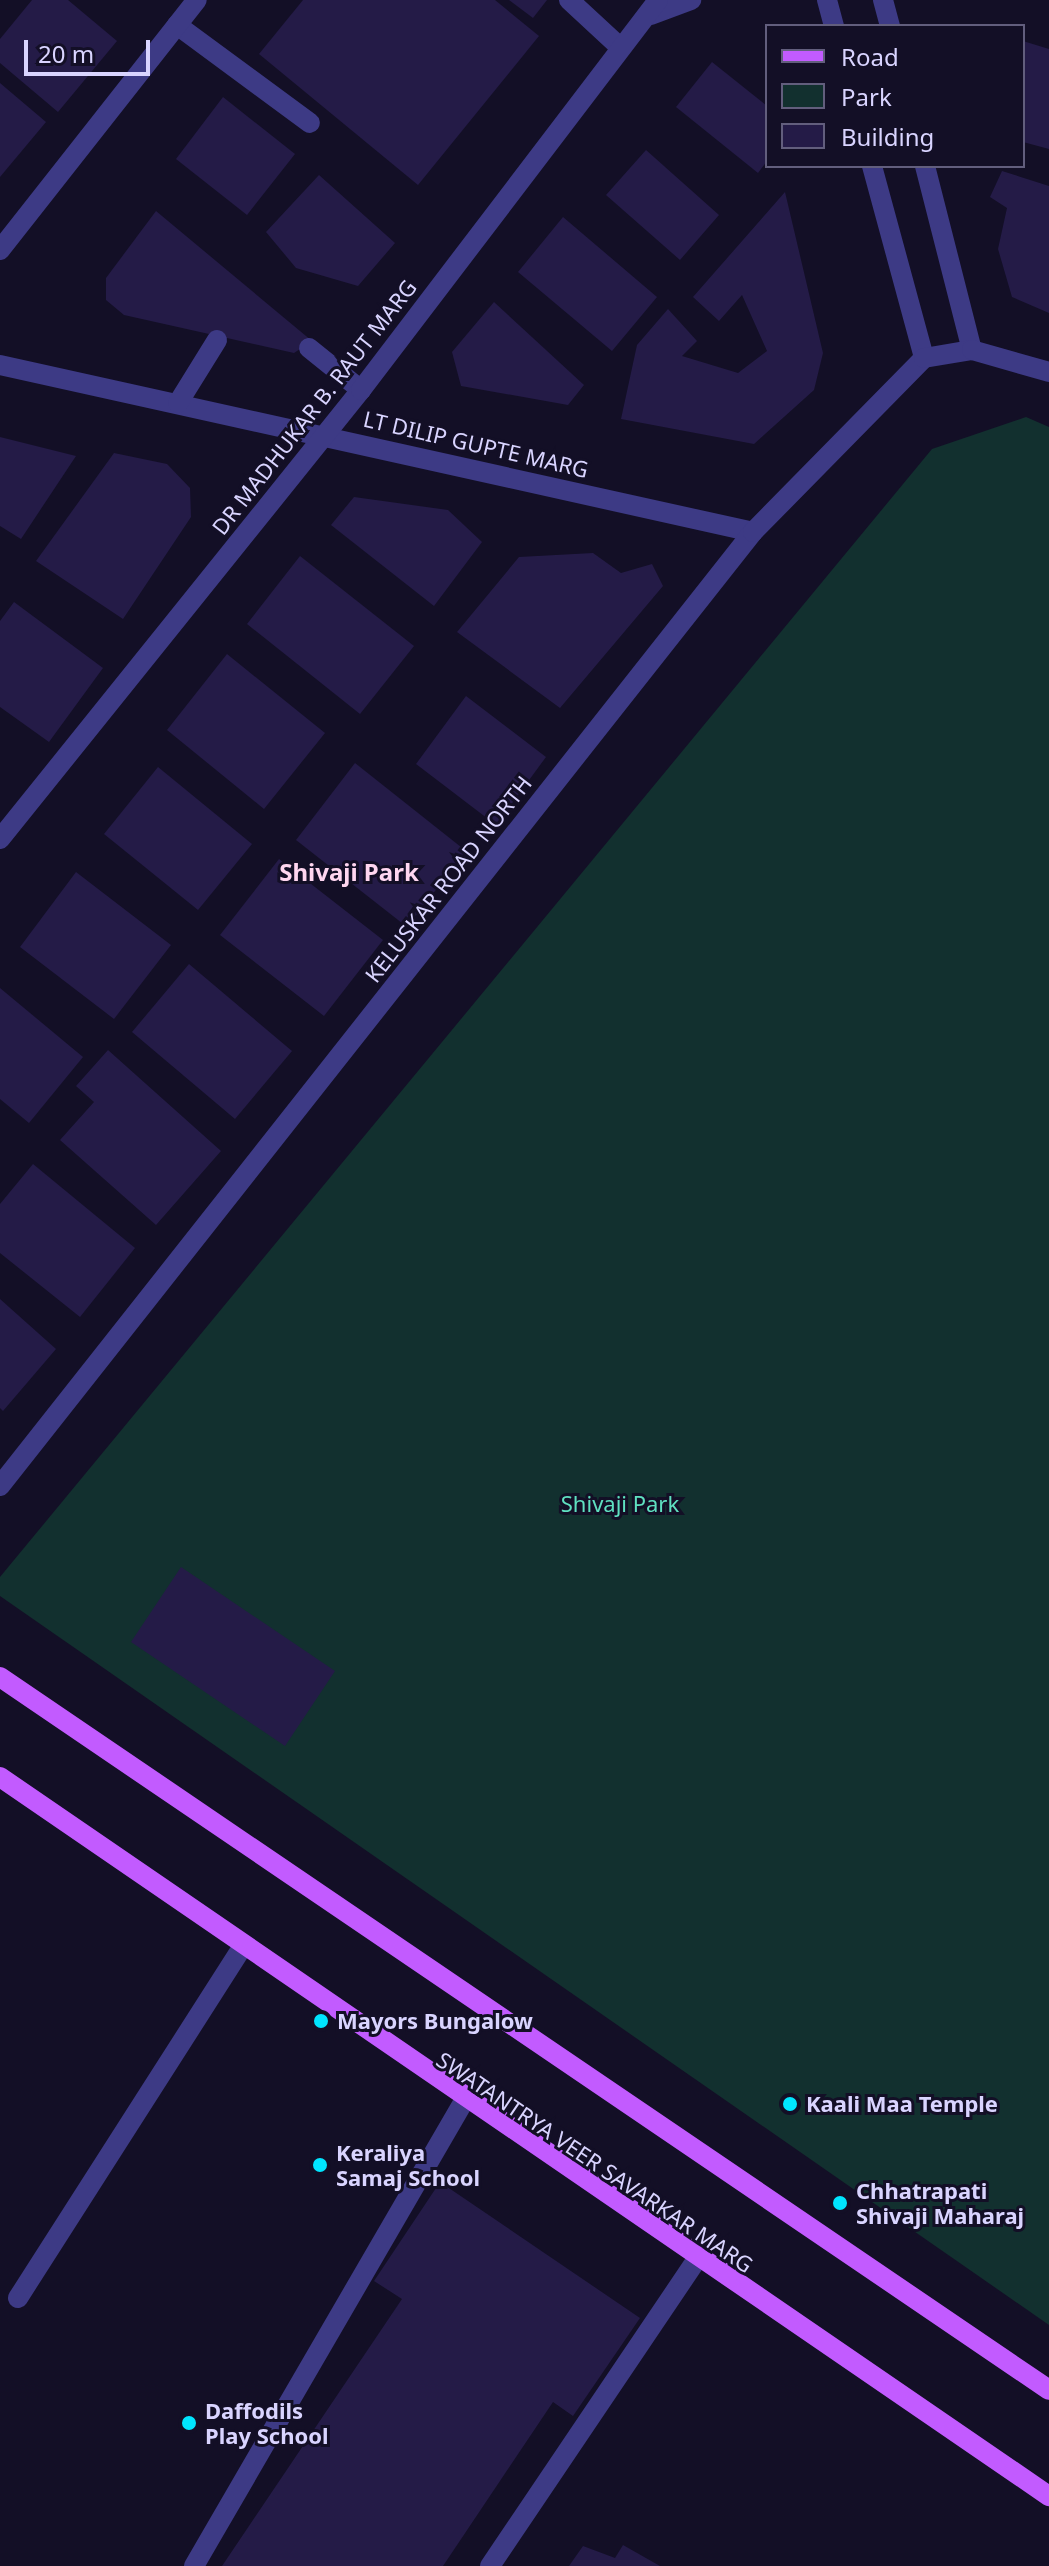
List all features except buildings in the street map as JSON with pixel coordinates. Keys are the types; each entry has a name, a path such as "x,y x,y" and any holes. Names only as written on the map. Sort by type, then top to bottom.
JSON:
{"main road":[{"path":"0,1677 1049,2390"},
{"name":"SWATANTRYA VEER SAVARKAR MARG","path":"0,1777 241,1949 696,2261 1049,2496"}],"street":[{"path":"0,250 197,0"},
{"path":"569,0 620,47"},
{"path":"655,7 691,0"},
{"path":"827,0 833,24"},
{"path":"883,0 889,24"},
{"name":"DR MADHUKAR B. RAUT MARG","path":"0,839 361,390 620,47 655,7"},
{"path":"177,25 310,123"},
{"path":"873,168 924,358 972,350 1049,372"},
{"path":"926,168 972,350"},
{"path":"178,403 217,340"},
{"path":"309,348 361,390"},
{"name":"KELUSKAR ROAD NORTH","path":"0,1486 753,532 924,358"},
{"name":"LT DILIP GUPTE MARG","path":"0,365 324,434 753,532"},
{"path":"18,2298 241,1949"},
{"path":"194,2566 464,2101"},
{"path":"490,2566 696,2261"}],"green space":[{"name":"Shivaji Park","path":"1026,417 1049,427 1049,2325 0,1596 0,1577 932,449"}],"place":[{"name":"Mayors Bungalow","path":"321,2021"},
{"name":"Kaali Maa Temple","path":"790,2104"},
{"name":"Keraliya Samaj School","path":"320,2165"},
{"name":"Chhatrapati Shivaji Maharaj","path":"840,2203"},
{"name":"Daffodils Play School","path":"189,2423"}],"district":[{"name":"Shivaji Park","path":"349,872"}]}
